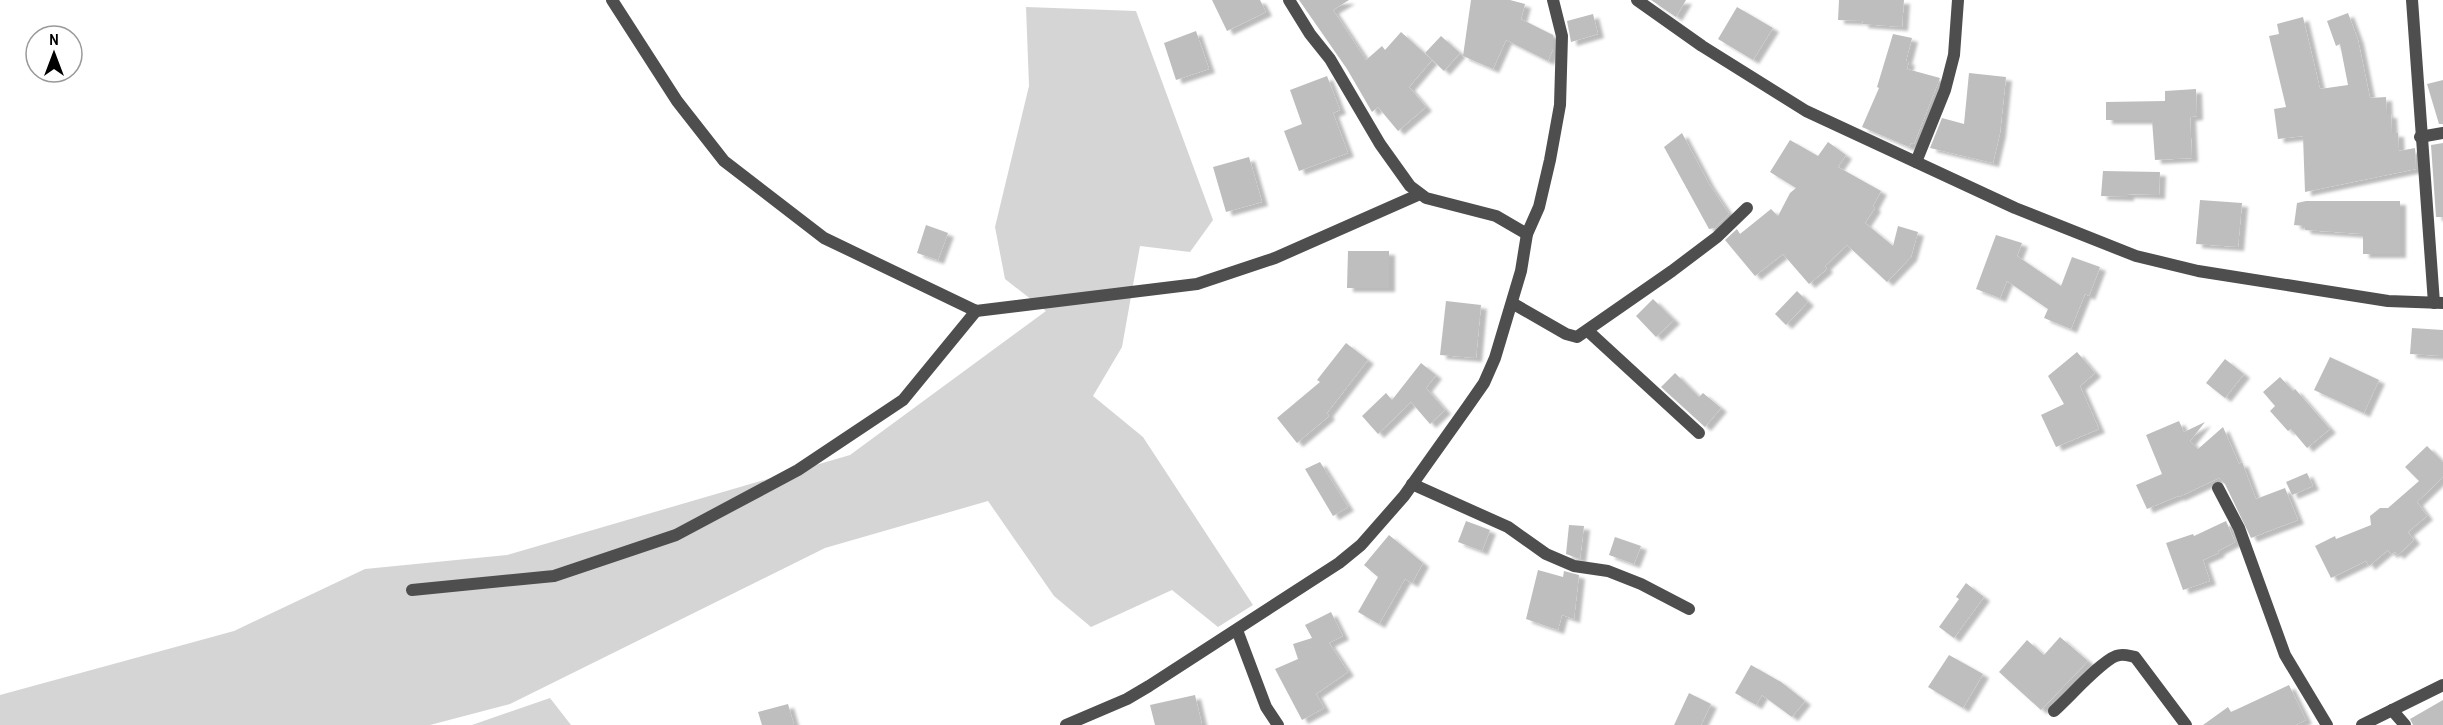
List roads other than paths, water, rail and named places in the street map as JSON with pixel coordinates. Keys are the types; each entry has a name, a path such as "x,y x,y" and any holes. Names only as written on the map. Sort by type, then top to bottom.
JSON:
{"street":[{"path":"612,0 677,101 724,161 824,238 976,311 1197,284 1275,258 1420,194"},
{"path":"1289,0 1310,34 1330,59 1380,144 1410,186 1426,198 1496,216 1527,234"},
{"path":"1066,725 1142,691 1324,574 1361,545 1412,484 1484,382 1495,358 1512,303 1527,234 1539,207 1560,105 1562,36 1553,0"},
{"path":"1916,162 1945,90 1954,56 1958,0"},
{"path":"1639,1 1702,46 1806,111 2015,208 2136,256 2198,271 2388,301 2439,303 2420,137 2412,0"},
{"path":"2420,137 2443,133"},
{"path":"1512,303 1566,334 1578,337 1717,237 1747,208"},
{"path":"412,590 554,576 676,535 798,470 903,400 976,311"},
{"path":"1588,331 1699,433"},
{"path":"1412,484 1508,527 1546,554 1574,566 1608,571 1689,609"},
{"path":"2218,488 2239,528 2285,655 2327,725"},
{"path":"1237,630 1266,707 1278,725"},
{"path":"2054,711 2106,663 2124,654 2135,657 2186,725"},
{"path":"2362,725 2443,685"},
{"path":"2392,711 2405,725"}]}
